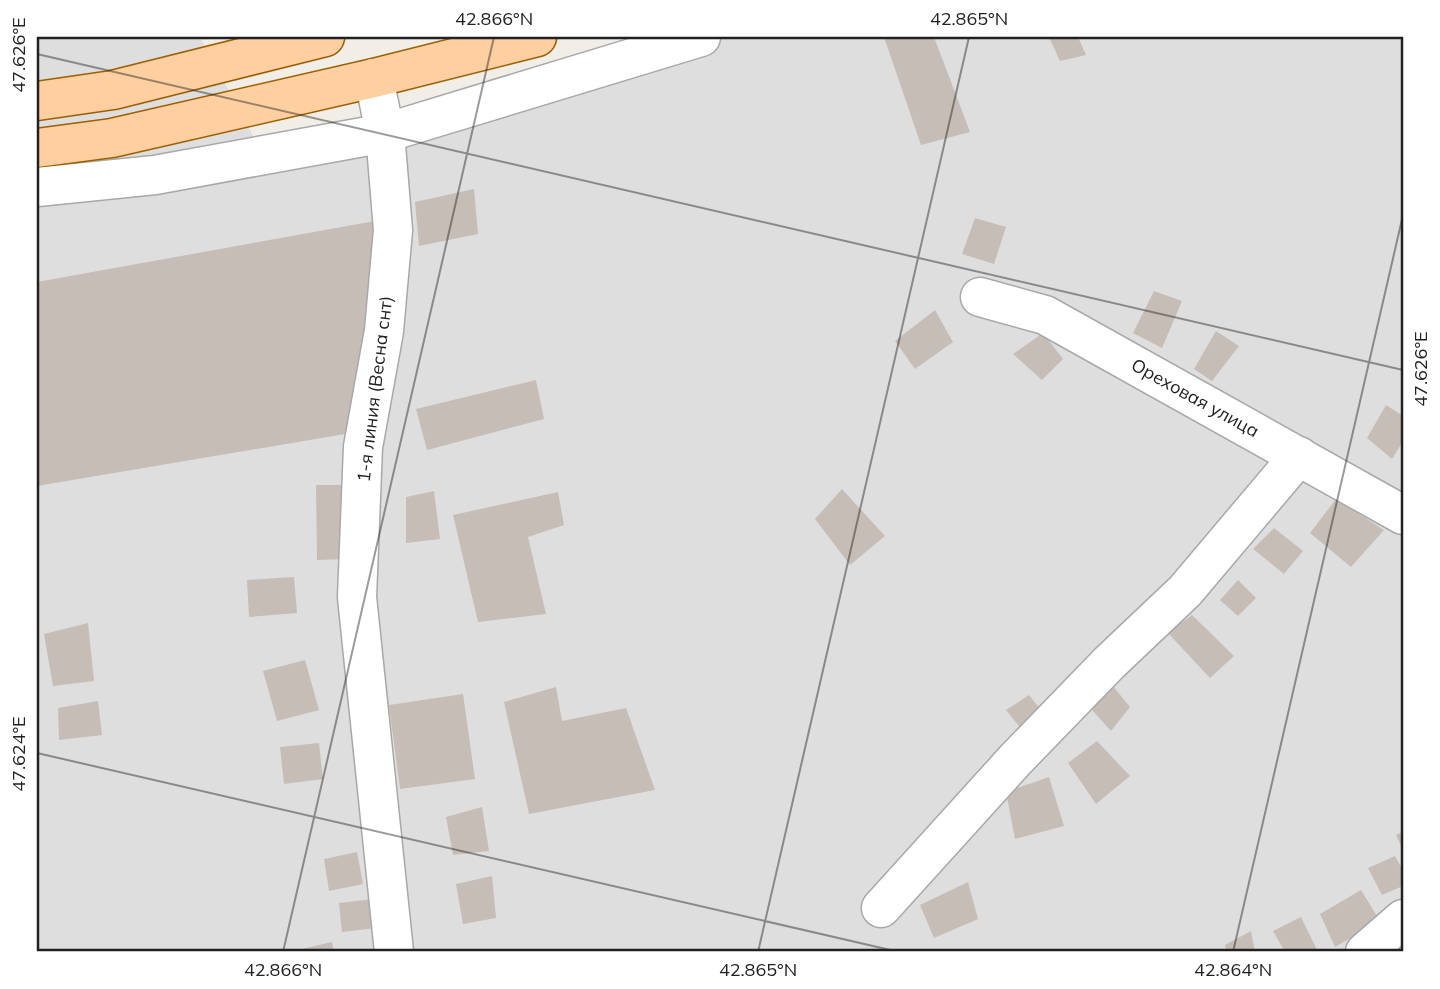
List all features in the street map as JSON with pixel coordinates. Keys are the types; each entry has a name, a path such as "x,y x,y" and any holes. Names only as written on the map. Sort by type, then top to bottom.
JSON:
{"main road":[{"path":"37,101 113,90 325,37"},
{"path":"37,148 112,138 374,78 537,37"}],"street":[{"path":"37,187 155,175 385,133 701,37"},
{"name":"1-я линия (Весна снт)","path":"374,78 385,133 393,230 384,331 363,447 357,597 394,952"},
{"name":"Ореховая улица","path":"980,297 1045,315 1403,515"},
{"path":"881,908 1015,760 1109,663 1185,591 1299,456"},
{"path":"1365,952 1403,919"}],"shaded area":[{"path":"37,37 200,37 272,171 683,37 1403,37 1403,952 37,952"}],"building":[{"path":"884,37 934,37 970,132 921,145"},
{"path":"1049,37 1078,37 1086,55 1060,61"},
{"path":"474,189 478,234 419,246 415,202"},
{"path":"975,218 1006,227 994,264 962,254"},
{"path":"375,221 357,432 37,486 37,282"},
{"path":"1154,291 1182,301 1162,348 1133,333"},
{"path":"935,310 953,342 915,369 895,341"},
{"path":"1216,331 1239,346 1212,381 1194,369"},
{"path":"1043,333 1063,359 1042,380 1013,354"},
{"path":"536,380 544,419 427,450 416,409"},
{"path":"1386,405 1403,416 1403,441 1392,459 1367,438"},
{"path":"316,485 346,485 346,559 317,560"},
{"path":"842,489 885,536 850,565 815,519"},
{"path":"434,491 440,539 406,543 406,497"},
{"path":"558,492 564,525 528,537 546,614 478,622 453,515"},
{"path":"1336,499 1384,530 1351,567 1310,533"},
{"path":"1274,528 1303,551 1284,574 1253,549"},
{"path":"294,577 297,613 249,617 247,580"},
{"path":"1238,580 1256,598 1238,616 1220,600"},
{"path":"1192,615 1234,656 1210,678 1168,633"},
{"path":"88,623 94,681 53,686 44,634"},
{"path":"305,660 319,710 277,721 263,671"},
{"path":"1112,685 1130,707 1111,731 1092,710"},
{"path":"556,687 562,721 626,708 655,790 529,814 504,702"},
{"path":"463,694 475,779 400,789 389,705"},
{"path":"1029,695 1044,714 1023,731 1006,710"},
{"path":"98,701 102,735 59,740 58,708"},
{"path":"1097,741 1130,776 1096,804 1068,763"},
{"path":"319,743 323,779 284,784 280,747"},
{"path":"1049,777 1064,826 1015,839 1006,792"},
{"path":"482,807 489,851 453,855 446,817"},
{"path":"1403,832 1403,850 1396,835"},
{"path":"357,852 363,884 329,891 324,859"},
{"path":"1395,856 1403,870 1403,886 1382,895 1368,868"},
{"path":"492,876 496,918 463,924 456,884"},
{"path":"968,882 978,919 934,938 920,905"},
{"path":"1361,890 1380,921 1335,947 1320,914"},
{"path":"373,899 376,928 342,932 339,903"},
{"path":"1301,917 1318,952 1285,952 1273,931"},
{"path":"1251,931 1255,952 1226,952 1225,945"},
{"path":"332,942 334,952 303,952 302,949"}]}
